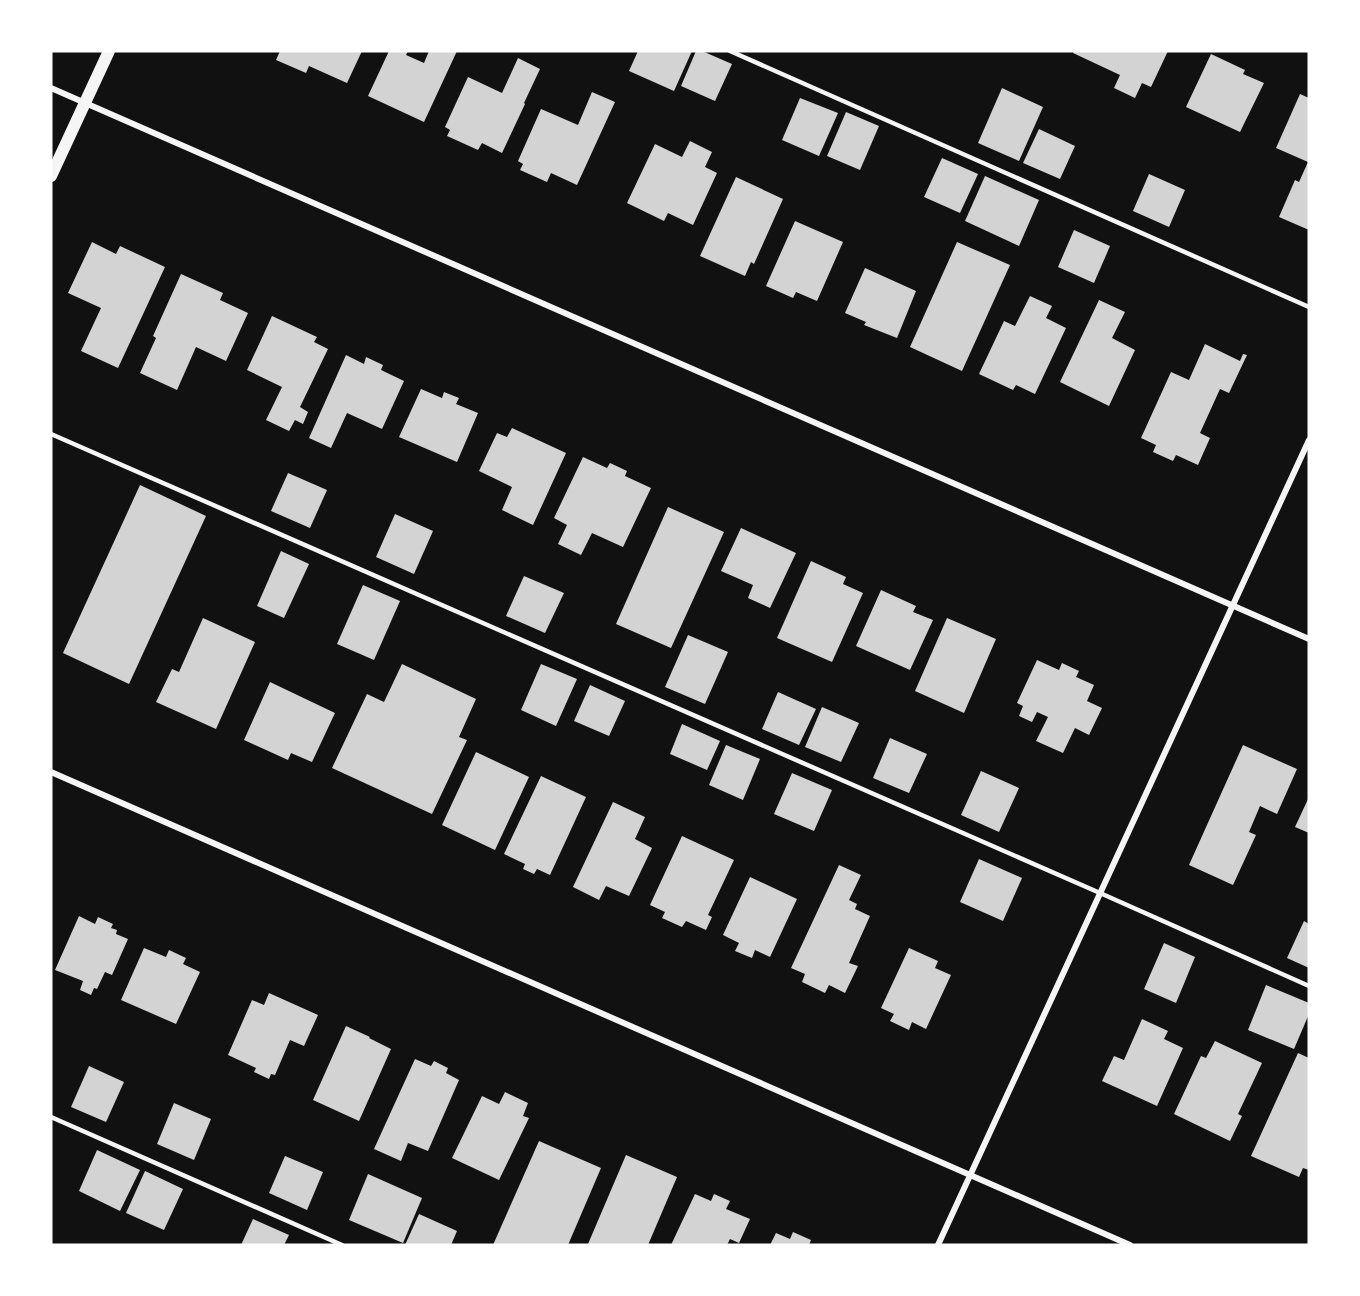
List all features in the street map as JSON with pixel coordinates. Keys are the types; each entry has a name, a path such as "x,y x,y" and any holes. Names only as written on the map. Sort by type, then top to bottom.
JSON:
{"main road":[{"path":"51,176 109,51"}],"street":[{"path":"51,88 1309,639"},
{"path":"938,1245 1309,440"},
{"path":"51,772 1130,1245"}],"lane":[{"path":"730,51 1309,307"},
{"path":"51,434 1309,986"},
{"path":"51,1117 342,1245"}],"building":[{"path":"280,51 362,51 347,83 309,66 306,73 276,60"},
{"path":"389,51 408,51 406,55 424,63 429,51 457,51 424,122 368,96"},
{"path":"638,51 692,51 674,91 629,71"},
{"path":"696,51 702,51 732,64 715,101 681,86"},
{"path":"1074,51 1168,51 1151,87 1142,83 1135,98 1114,88 1120,75 1073,53"},
{"path":"1211,54 1245,70 1243,74 1264,83 1240,132 1186,107"},
{"path":"518,58 540,69 502,153 482,143 478,150 447,136 450,130 445,127 468,77 502,93"},
{"path":"1002,88 1043,107 1019,161 978,143"},
{"path":"592,92 615,102 577,185 551,173 547,182 520,170 523,164 518,161 541,109 578,125"},
{"path":"1300,94 1309,98 1309,230 1279,217 1295,180 1299,182 1308,162 1276,148"},
{"path":"800,98 838,113 819,156 782,140"},
{"path":"846,112 879,126 860,170 827,156"},
{"path":"1039,129 1075,146 1060,179 1023,163"},
{"path":"690,141 712,152 705,167 717,173 693,225 668,213 664,221 627,203 655,144 682,157"},
{"path":"942,158 978,174 960,213 924,197"},
{"path":"1149,174 1185,190 1169,227 1133,211"},
{"path":"985,176 1039,200 1019,246 965,221"},
{"path":"736,177 783,199 754,264 751,262 745,276 700,256"},
{"path":"795,221 843,242 817,301 796,292 793,298 766,286"},
{"path":"1074,230 1110,246 1094,283 1058,267"},
{"path":"92,242 116,254 120,246 165,267 118,368 81,351 101,308 68,293"},
{"path":"957,242 1010,265 962,371 910,347"},
{"path":"865,268 916,291 897,338 864,325 866,322 845,313"},
{"path":"181,274 223,293 220,300 248,313 226,361 196,347 177,390 140,373 156,338 153,336"},
{"path":"1030,296 1052,306 1046,318 1066,328 1035,394 1016,385 1013,390 979,374 1004,321 1015,326"},
{"path":"1099,300 1125,312 1112,338 1135,350 1109,406 1060,382"},
{"path":"272,316 317,337 314,342 328,349 300,407 308,412 303,424 295,420 289,431 266,420 282,387 247,370"},
{"path":"1205,344 1240,361 1243,354 1247,355 1229,393 1220,389 1200,433 1210,438 1198,465 1176,455 1173,461 1153,452 1156,445 1141,438 1171,372 1189,380"},
{"path":"346,355 364,364 366,357 383,365 381,370 404,381 382,429 347,413 331,448 309,438"},
{"path":"421,389 442,398 444,392 459,398 456,404 478,413 457,462 399,437"},
{"path":"512,428 566,453 533,525 502,510 512,487 479,471 497,433 507,437"},
{"path":"583,457 607,468 610,463 627,471 625,476 651,488 623,547 592,533 581,555 558,544 567,525 554,518"},
{"path":"288,473 327,490 310,528 271,511"},
{"path":"140,485 206,516 129,684 63,653"},
{"path":"668,507 724,532 671,648 616,624"},
{"path":"395,514 433,531 414,574 376,557"},
{"path":"741,528 796,553 770,608 748,598 753,585 721,571"},
{"path":"281,551 309,564 284,618 257,606"},
{"path":"811,561 846,577 843,584 863,593 832,662 777,638"},
{"path":"524,576 564,593 545,633 506,616"},
{"path":"363,585 400,601 374,660 337,644"},
{"path":"881,590 916,606 913,612 933,620 910,670 856,646"},
{"path":"203,618 255,642 216,729 156,702 172,669 179,672"},
{"path":"947,618 996,639 964,713 915,691"},
{"path":"688,635 728,652 705,704 665,687"},
{"path":"1037,660 1059,670 1062,663 1079,671 1076,677 1094,685 1087,701 1102,708 1089,735 1075,728 1063,753 1036,741 1048,717 1037,712 1032,722 1019,716 1023,706 1017,703"},
{"path":"402,664 476,699 459,737 467,740 432,814 332,768 367,694 384,702"},
{"path":"541,664 577,679 556,726 521,710"},
{"path":"270,682 335,713 312,762 291,753 288,760 244,740"},
{"path":"590,685 625,701 609,736 574,721"},
{"path":"778,692 816,709 799,745 762,729"},
{"path":"822,707 859,723 841,762 805,747"},
{"path":"682,724 720,741 707,770 670,754"},
{"path":"890,738 927,754 909,793 873,778"},
{"path":"726,745 760,759 743,800 709,785"},
{"path":"1243,745 1297,769 1277,814 1260,806 1249,832 1256,835 1233,885 1189,865"},
{"path":"476,752 529,777 495,850 442,825"},
{"path":"981,771 1019,788 999,832 961,815"},
{"path":"792,773 832,790 814,831 774,814"},
{"path":"541,776 586,797 550,875 537,869 534,874 523,869 525,864 504,854"},
{"path":"1309,797 1309,833 1295,827"},
{"path":"613,802 645,817 635,839 652,848 629,896 606,886 599,900 573,887"},
{"path":"682,836 734,860 708,915 712,917 706,930 686,921 682,927 662,918 665,912 650,905"},
{"path":"979,859 1022,878 1003,921 960,902"},
{"path":"839,865 861,875 849,900 857,904 855,909 870,916 849,963 858,966 845,993 829,985 825,993 802,982 805,974 791,968"},
{"path":"750,877 797,899 770,957 755,950 752,958 735,951 739,943 723,935"},
{"path":"79,916 95,924 98,917 113,924 111,928 117,930 116,934 128,939 112,975 105,972 97,989 94,988 91,995 80,990 83,981 55,970"},
{"path":"1304,921 1309,924 1309,968 1287,958"},
{"path":"1164,943 1195,957 1176,1003 1144,989"},
{"path":"144,948 166,957 169,950 186,958 183,964 200,972 176,1024 121,1000"},
{"path":"909,948 938,961 935,968 951,975 926,1029 912,1022 909,1030 890,1021 894,1014 881,1008"},
{"path":"1266,985 1309,1003 1309,1014 1294,1049 1248,1030"},
{"path":"269,993 318,1015 304,1046 290,1040 275,1075 271,1074 269,1079 254,1072 256,1068 228,1055 252,1000 264,1005"},
{"path":"1142,1019 1168,1031 1164,1039 1183,1048 1157,1106 1102,1081 1114,1056 1124,1060"},
{"path":"346,1026 391,1049 359,1121 313,1100"},
{"path":"1215,1041 1262,1063 1238,1114 1242,1116 1230,1141 1174,1114 1201,1056 1206,1058"},
{"path":"1298,1053 1309,1058 1309,1170 1303,1168 1299,1177 1251,1156"},
{"path":"415,1059 431,1066 434,1061 448,1068 446,1073 459,1080 428,1151 408,1143 401,1161 374,1149"},
{"path":"89,1066 124,1082 106,1122 71,1107"},
{"path":"505,1092 528,1103 523,1116 529,1118 499,1180 452,1158 482,1096 499,1104"},
{"path":"174,1103 211,1119 194,1160 157,1144"},
{"path":"539,1141 601,1168 568,1245 493,1245"},
{"path":"97,1150 140,1170 120,1211 79,1191"},
{"path":"626,1155 677,1177 648,1245 589,1245 588,1244"},
{"path":"285,1156 323,1172 307,1210 269,1193"},
{"path":"145,1171 183,1189 164,1230 126,1213"},
{"path":"368,1174 422,1198 403,1243 349,1220"},
{"path":"695,1194 711,1201 714,1194 730,1201 726,1209 750,1219 739,1243 730,1239 727,1245 671,1245"},
{"path":"419,1214 457,1231 451,1245 405,1245"},
{"path":"253,1219 289,1235 284,1245 241,1245"},
{"path":"793,1232 811,1240 809,1245 770,1245 776,1233 790,1239"}]}
